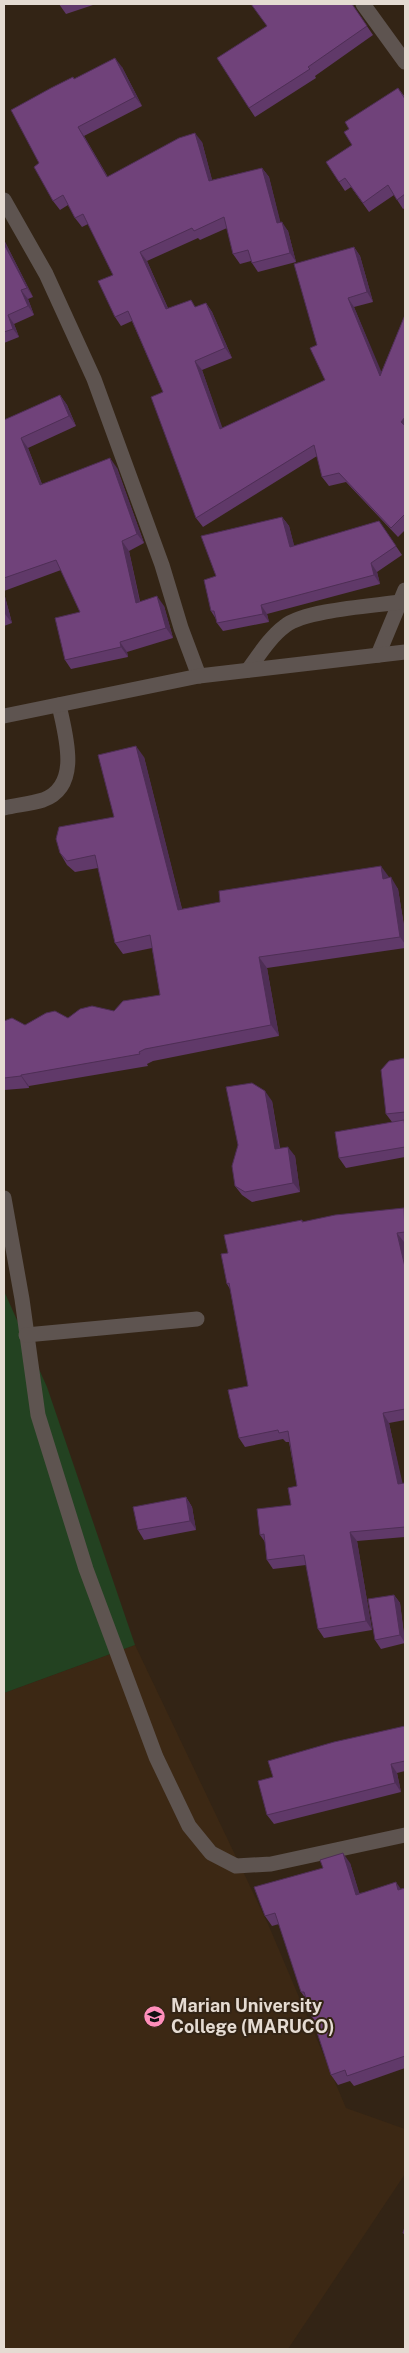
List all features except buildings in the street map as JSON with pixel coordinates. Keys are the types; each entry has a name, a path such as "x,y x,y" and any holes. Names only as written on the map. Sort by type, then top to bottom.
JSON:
{"street":[{"path":"363,4 405,62"},
{"path":"4,200 46,274 94,379 162,565 181,628 199,676"},
{"path":"248,670 285,625 304,616 403,596"},
{"path":"378,655 403,596"},
{"path":"4,716 199,676 405,652"},
{"path":"4,808 44,800 57,790 67,776 69,750 59,705"},
{"path":"4,1198 22,1299 38,1415 86,1569 156,1757 189,1826 211,1853 236,1866 271,1864 405,1835"},
{"path":"26,1335 197,1319"}],"shaded area":[{"name":"Marian University College (MARUCO)","path":"135,1645 268,1924 346,2108 405,2129 405,2174 288,2349 4,2349 4,1693"}],"green space":[{"path":"4,1291 47,1387 135,1645 4,1693"}],"place":[{"name":"Marian University College (MARUCO)","path":"155,2016"}]}
